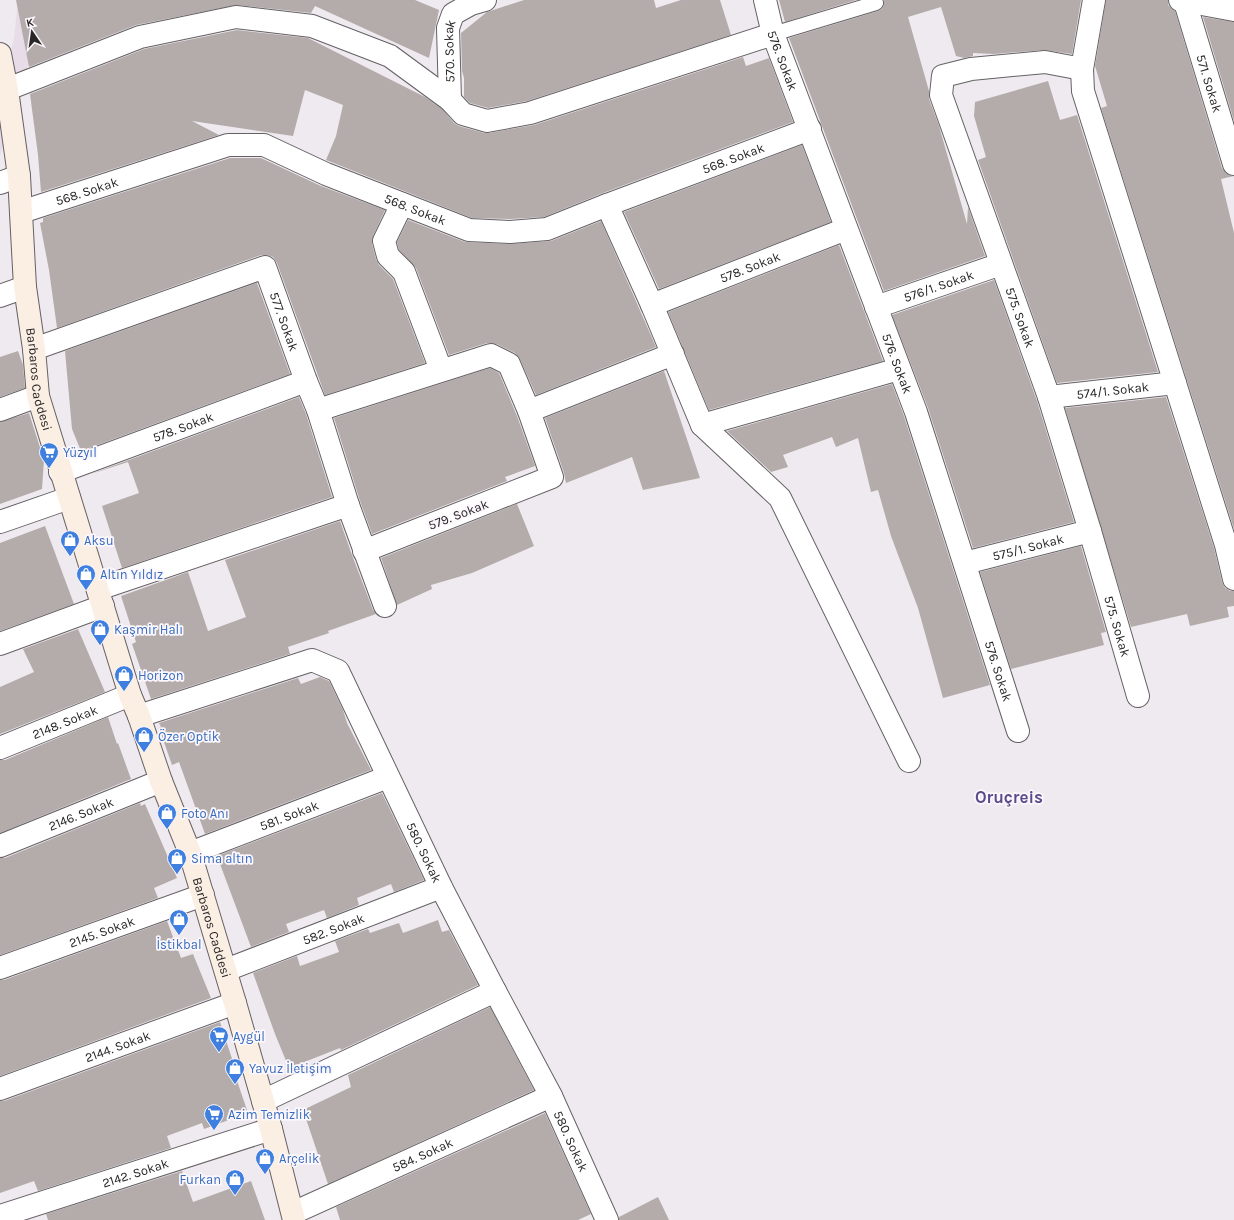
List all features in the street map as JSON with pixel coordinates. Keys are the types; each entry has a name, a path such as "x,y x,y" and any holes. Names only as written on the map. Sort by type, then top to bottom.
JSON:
{"main road":[{"name":"Barbaros Caddesi","path":"0,54 9,180 21,212 25,286 34,349 38,396 60,472 101,598 130,695 139,716 161,781 190,853 226,970 294,1216"}],"street":[{"name":"570. Sokak","path":"450,100 448,28 453,14 471,4 484,0"},
{"name":"576. Sokak","path":"765,0 773,34 916,412 1018,731"},
{"path":"1094,0 1082,69 1083,92 1175,383 1230,544 1234,579"},
{"path":"1183,1 1234,10"},
{"name":"571. Sokak","path":"1183,1 1234,164"},
{"path":"3,91 140,37 236,16 312,26 390,56 450,100 464,114 487,121 530,113 773,34"},
{"name":"575. Sokak","path":"1082,69 1044,62 971,69 943,76 941,95 1049,397 1138,696"},
{"name":"568. Sokak","path":"21,212 228,145 264,145 326,174 469,230 510,232 547,229 810,129"},
{"path":"402,204 384,241 388,256 404,272 442,370"},
{"path":"607,205 652,305 702,425 780,498 909,761"},
{"name":"578. Sokak","path":"652,305 846,229"},
{"name":"576/1. Sokak","path":"876,307 1001,264"},
{"name":"577. Sokak","path":"34,349 265,267 318,410 348,505 385,606"},
{"path":"0,296 25,286"},
{"path":"318,410 491,355 509,364 529,411 673,354"},
{"path":"702,425 899,369"},
{"name":"578. Sokak","path":"60,472 306,381"},
{"name":"574/1. Sokak","path":"1049,397 1175,383"},
{"path":"0,410 38,396"},
{"name":"579. Sokak","path":"364,551 552,477 529,411"},
{"path":"0,522 69,498"},
{"path":"0,644 101,598 348,505"},
{"name":"575/1. Sokak","path":"965,563 1090,531"},
{"name":"580. Sokak","path":"139,716 312,660 338,671 441,887 552,1096 607,1220"},
{"name":"2148. Sokak","path":"0,748 130,695"},
{"name":"581. Sokak","path":"190,853 388,777"},
{"name":"2146. Sokak","path":"0,846 161,781"},
{"name":"582. Sokak","path":"226,970 441,887"},
{"name":"2145. Sokak","path":"0,968 203,895"},
{"path":"263,1101 495,991"},
{"name":"2144. Sokak","path":"0,1089 235,1003"},
{"name":"584. Sokak","path":"294,1216 552,1096"},
{"name":"2142. Sokak","path":"0,1216 271,1129"}],"lane":[{"path":"773,34 876,3"}],"shaded area":[{"path":"18,0 35,43 0,156 0,90 14,39"}],"building":[{"path":"16,0 415,0 439,10 429,58 315,6 311,13 237,5 136,25 29,67"},
{"path":"524,0 654,0 656,8 681,0 720,0 731,35 527,101 488,108 470,103 464,97 461,33 487,12"},
{"path":"779,0 856,0 785,22"},
{"path":"884,0 1081,0 1072,54 1044,50 994,54 973,53 973,56 964,58 956,56 941,7 908,17 929,91 929,99 939,126 967,224 968,207 985,256 884,291 789,38 878,11 882,9"},
{"path":"1106,0 1168,0 1168,5 1175,11 1222,168 1226,173 1234,176 1221,179 1234,233 1234,529 1101,108 1107,106 1095,66"},
{"path":"1203,17 1234,22 1234,121"},
{"path":"237,30 308,38 425,97 442,109 454,123 459,126 484,133 534,125 743,57 746,66 769,58 793,122 603,193 544,217 510,219 472,218 326,160 336,136 343,105 305,90 293,136 192,121 219,135 41,192 30,94 144,49"},
{"path":"1048,81 1060,120 1077,115 1158,372 1057,383 978,160 986,157 974,116 975,102"},
{"path":"802,145 831,222 659,289 624,212"},
{"path":"230,158 261,158 321,186 385,210 373,236 372,244 379,265 393,279 425,363 325,395 277,263 273,257 267,255 261,255 57,328 49,270 40,223 43,222 43,218"},
{"path":"408,220 465,242 509,244 551,241 601,221 656,347 536,395 520,359 515,353 497,344 487,343 449,355 416,268 399,250 397,242"},
{"path":"839,245 883,361 709,410 668,312"},
{"path":"994,280 1037,401 1074,522 973,548 928,408 892,315"},
{"path":"257,283 290,374 81,451 72,429 65,351"},
{"path":"18,351 23,365 25,388 0,397 0,357"},
{"path":"490,368 499,373 517,416 535,466 505,477 507,481 372,534 334,418"},
{"path":"664,371 700,478 643,490 632,457 566,483 545,418"},
{"path":"892,384 904,416 990,685 943,698 918,608 891,536 878,490 871,492 858,438 836,447 832,437 783,455 788,467 771,472 727,431"},
{"path":"299,397 306,414 332,497 122,568 102,506 139,493 128,462 91,474"},
{"path":"1166,397 1214,548 1222,582 1225,588 1230,591 1234,591 1234,606 1227,607 1229,617 1190,626 1187,614 1131,627 1065,408"},
{"path":"29,413 44,460 42,489 0,504 0,422"},
{"path":"517,504 534,546 472,573 431,585 432,589 397,605 381,558"},
{"path":"340,521 373,610 376,614 328,631 329,633 288,647 290,654 151,699 132,644 136,642 121,596 188,572 208,631 246,617 225,560"},
{"path":"45,526 74,604 0,631 0,543"},
{"path":"1081,546 1106,632 1101,633 1104,645 1011,669 980,572"},
{"path":"78,629 105,692 0,734 0,687 34,672 23,649"},
{"path":"320,677 329,681 343,710 347,723 371,770 205,834 179,762 172,765 159,728 161,727 159,723 298,678 301,684"},
{"path":"108,717 131,779 0,833 0,760 5,760"},
{"path":"382,793 424,880 394,892 391,884 357,898 359,905 327,918 324,910 286,924 289,932 251,947 217,856"},
{"path":"140,803 141,806 145,804 177,878 154,888 158,898 0,955 0,858 5,858"},
{"path":"438,920 442,932 449,930 478,985 341,1050 340,1048 289,1068 253,973 297,956 300,966 339,952 335,941 368,929 370,933 399,923 403,933"},
{"path":"167,921 181,958 193,954 211,998 0,1076 0,980 4,980"},
{"path":"490,1007 534,1090 328,1184 303,1110 351,1087 348,1075"},
{"path":"220,1022 235,1068 233,1069 248,1113 204,1129 202,1123 167,1136 171,1148 38,1191 34,1181 0,1193 0,1101 4,1101"},
{"path":"545,1113 591,1214 578,1220 340,1220 336,1207"},
{"path":"182,1171 193,1202 251,1181 265,1220 48,1220 46,1214"},
{"path":"658,1197 669,1220 619,1220 619,1217"}],"place":[{"name":"Yüzyıl","path":"49,469"},
{"name":"Aksu","path":"70,557"},
{"name":"Altın Yıldız","path":"86,591"},
{"name":"Kaşmir Halı","path":"100,646"},
{"name":"Horizon","path":"124,692"},
{"name":"Özer Optik","path":"144,753"},
{"name":"Foto Anı","path":"167,830"},
{"name":"Sima altın","path":"177,875"},
{"name":"İstikbal","path":"179,936"},
{"name":"Aygül","path":"219,1053"},
{"name":"Yavuz İletişim","path":"235,1085"},
{"name":"Azim Temizlik","path":"214,1131"},
{"name":"Arçelik","path":"265,1175"},
{"name":"Furkan","path":"235,1196"}],"district":[{"name":"Oruçreis","path":"1009,797"}]}
